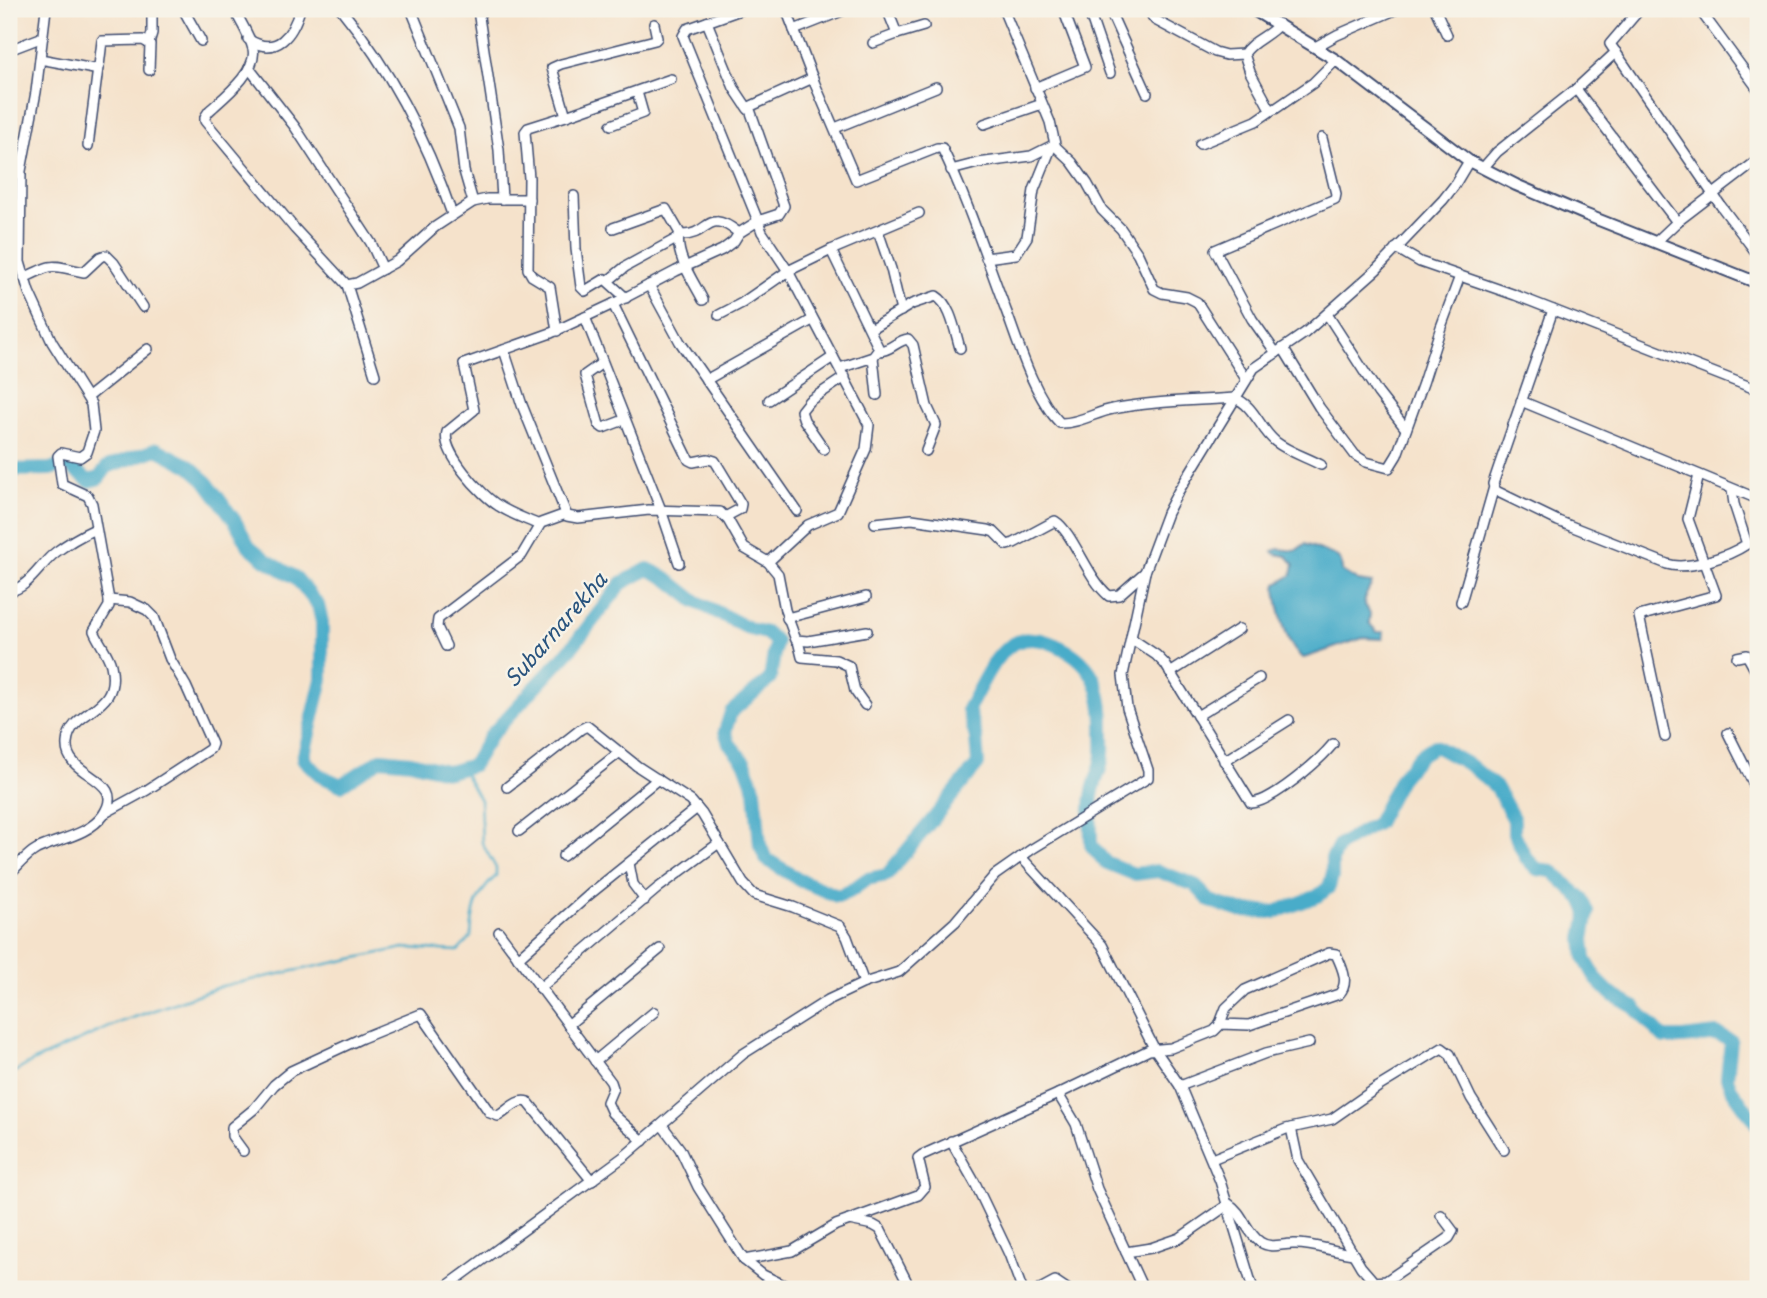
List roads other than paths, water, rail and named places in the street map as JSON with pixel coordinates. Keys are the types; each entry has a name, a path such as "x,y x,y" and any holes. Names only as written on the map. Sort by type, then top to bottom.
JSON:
{"street":[{"path":"46,9 21,171 19,249 24,278 52,342 88,397 95,423 87,452 80,457 60,454 58,462 63,485 83,492 90,498 109,600 109,606 94,631 112,669 110,694 103,704 72,727 67,743 67,753 72,762 106,787 109,797 105,813"},
{"path":"149,70 152,9"},
{"path":"183,9 201,41"},
{"path":"234,9 254,54 243,77 209,111 205,121 295,229 347,285 374,376"},
{"path":"248,39 264,46 279,43 292,31 300,9"},
{"path":"341,9 371,48 392,83 438,176 452,214"},
{"path":"411,9 459,128 464,172 473,202"},
{"path":"482,9 479,15 499,150 502,199"},
{"path":"743,9 687,29 684,36 762,232 788,271 869,425 866,449 838,512 808,525 768,562"},
{"path":"786,9 856,180 939,147 977,228 1022,355 1040,392 1060,423 1127,406 1234,398 1246,405 1277,443 1321,465"},
{"path":"794,30 847,9"},
{"path":"887,9 897,34"},
{"path":"986,258 1010,256 1019,251 1026,242 1034,190 1053,146 1050,122 1003,9"},
{"path":"1035,88 1085,67 1063,9"},
{"path":"1088,9 1110,73"},
{"path":"1109,9 1147,93"},
{"path":"1154,9 1152,16 1155,20 1215,51 1226,55 1244,54"},
{"path":"1317,46 1397,9"},
{"path":"1435,9 1447,35"},
{"path":"1640,9 1610,44 1758,255"},
{"path":"1699,9 1758,89"},
{"path":"1258,10 1317,46 1483,168 1572,209 1758,283"},
{"path":"539,525 509,512 489,498 457,464 446,442 447,432 474,411 464,364 557,331 626,298 730,245 739,233 758,221 779,214 784,206 748,108 734,88 707,22"},
{"path":"566,116 552,68 655,40 657,38 654,24"},
{"path":"1244,54 1279,24"},
{"path":"873,43 924,26"},
{"path":"9,50 43,37"},
{"path":"88,146 102,41 142,40 149,43"},
{"path":"1483,168 1497,152 1576,89 1616,52"},
{"path":"1244,54 1263,99 1272,110"},
{"path":"40,59 98,68"},
{"path":"1200,144 1256,121 1294,97 1336,60"},
{"path":"249,68 295,127 371,243 383,269"},
{"path":"748,108 813,78"},
{"path":"557,331 550,288 532,276 528,269 529,200 525,132 528,128 671,79"},
{"path":"835,128 936,87"},
{"path":"1576,89 1676,222"},
{"path":"611,125 643,113 637,92"},
{"path":"984,124 1042,104"},
{"path":"1322,138 1335,199 1214,250 1248,313 1279,350 1358,458 1389,468 1406,429 1460,276"},
{"path":"951,170 978,163 1022,158 1053,146"},
{"path":"1053,146 1072,162 1106,215 1121,229 1138,254 1154,289 1197,302 1246,379"},
{"path":"443,1289 592,1181 757,1044 828,1000 864,983 899,972 955,922 985,885 1020,857 1142,784 1149,776 1149,770 1127,708 1124,683 1145,572 1167,513 1254,368 1327,314 1396,248 1443,201 1469,160"},
{"path":"1657,242 1676,222 1758,160"},
{"path":"574,196 581,287 585,291 601,280 608,281 626,298"},
{"path":"347,285 352,285 397,261 452,214 473,202 529,200"},
{"path":"613,228 666,209 678,235 686,267 703,300"},
{"path":"719,315 742,303 788,271 919,213"},
{"path":"608,281 625,267 678,235 688,235 721,221 739,233"},
{"path":"878,231 891,269 901,312"},
{"path":"1396,248 1420,262 1553,310 1758,390"},
{"path":"831,250 870,329 876,354 877,395"},
{"path":"24,278 51,265 84,272 106,255 114,262 144,307"},
{"path":"649,285 674,332 797,511"},
{"path":"870,329 928,298 939,296 948,312 960,348"},
{"path":"613,304 689,460 693,463 708,459 715,461 741,503 740,509 726,517"},
{"path":"1461,602 1493,487 1553,310"},
{"path":"1327,314 1378,393 1406,429"},
{"path":"585,317 661,510 679,563"},
{"path":"706,380 812,320"},
{"path":"824,449 801,411 808,401 842,372 908,339 913,345 927,406 936,425 926,451"},
{"path":"88,397 148,349"},
{"path":"504,350 566,514"},
{"path":"769,400 832,356"},
{"path":"602,363 585,375 599,425 603,428 624,420"},
{"path":"1521,401 1758,499"},
{"path":"1665,737 1639,616 1716,595 1688,515 1699,475"},
{"path":"1493,487 1511,500 1558,521 1667,564 1682,567 1727,554 1748,543 1734,504 1732,490"},
{"path":"446,646 436,624 438,619 522,555 539,525 552,517 566,514 578,518 603,513 661,510 717,512 726,517 744,548 768,562 780,580 787,618 798,641 800,654 804,657 836,660 849,666 855,691 864,705"},
{"path":"875,523 912,519 988,530 1009,545 1055,521 1062,526 1087,570 1109,596 1119,594 1145,572"},
{"path":"9,591 14,591 23,584 59,550 95,529"},
{"path":"787,618 866,597"},
{"path":"9,874 30,853 90,827 105,813 153,786 210,749 212,744 186,686 170,659 153,617 147,610 130,602 109,600"},
{"path":"1170,673 1239,629"},
{"path":"798,641 867,631"},
{"path":"1132,639 1156,655 1170,673 1247,798 1253,803 1264,799 1306,771 1319,761 1333,744"},
{"path":"1737,657 1747,655 1757,671"},
{"path":"1197,716 1259,678"},
{"path":"1224,761 1289,720"},
{"path":"507,787 585,726 682,794 697,808 743,883 757,898 793,907 840,926 847,937 864,983"},
{"path":"1728,733 1758,793"},
{"path":"519,831 620,752"},
{"path":"563,856 658,779"},
{"path":"518,958 590,894 697,808"},
{"path":"540,988 645,900 719,843"},
{"path":"1020,857 1102,945 1154,1048 1180,1086 1212,1159 1253,1289"},
{"path":"629,863 631,879 645,900"},
{"path":"499,932 612,1086 607,1102 609,1108 643,1141"},
{"path":"568,1025 660,949"},
{"path":"744,1260 792,1251 836,1224 922,1192 925,1185 918,1158 1154,1048 1171,1048 1214,1031 1226,1008 1245,990 1329,953 1336,954 1345,979 1343,990 1339,994 1249,1025 1220,1024"},
{"path":"595,1061 654,1013"},
{"path":"243,1151 232,1136 232,1127 254,1109 279,1079 362,1038 421,1014 490,1113 498,1116 517,1102 528,1102 592,1181"},
{"path":"1180,1086 1266,1053 1309,1043"},
{"path":"1212,1159 1291,1128 1332,1119 1388,1080 1445,1048 1471,1098 1504,1150"},
{"path":"1058,1094 1076,1124 1097,1189 1143,1289"},
{"path":"662,1125 680,1149 698,1188 744,1260 762,1275 792,1289"},
{"path":"1291,1128 1298,1160 1353,1254 1374,1282 1382,1283 1449,1238 1453,1231 1441,1215"},
{"path":"951,1141 982,1197 1022,1289"},
{"path":"1126,1252 1152,1248 1180,1238 1226,1204"},
{"path":"1226,1204 1233,1206 1249,1231 1266,1245 1310,1245 1353,1254"},
{"path":"848,1220 873,1225 882,1232 906,1280 905,1286 898,1289"},
{"path":"1041,1289 1053,1282 1067,1289"}],"water":[{"path":"1305,544 1336,556 1341,562 1342,571 1358,581 1372,583 1365,598 1365,605 1370,613 1369,623 1377,632 1384,632 1383,639 1363,638 1304,658 1298,654 1284,628 1276,589 1277,584 1292,575 1294,564 1287,556 1275,554 1273,551 1295,551"}],"waterway":[{"name":"Subarnarekha","path":"9,470 50,469 67,464 89,481 99,478 107,467 157,449 188,465 205,480 235,521 249,546 296,578 318,605 322,622 322,679 303,759 321,776 341,785 381,759 411,762 449,772 473,765 491,735 569,651 622,583 648,569 666,578 695,601 750,629 766,633 776,641 770,679 731,712 725,731 729,743 745,763 755,790 760,845 766,859 800,880 837,896 849,892 867,879 887,875 978,764 976,738 968,709 998,657 1019,641 1032,639 1064,649 1086,666 1098,689 1103,718 1103,751 1092,797 1091,845 1105,862 1134,874 1158,871 1195,885 1210,901 1241,911 1275,912 1318,896 1329,887 1332,859 1339,845 1377,823 1400,779 1420,755 1435,746 1471,766 1497,788 1514,820 1514,833 1526,858 1537,869 1552,871 1582,899 1588,912 1583,939 1585,959 1597,980 1611,994 1634,1007 1664,1038 1717,1034 1731,1041 1727,1078 1758,1126"},
{"path":"9,1075 118,1023 222,986 404,948 458,951 471,937 474,911 480,897 496,876 496,868 482,843 480,800 462,769"}]}
